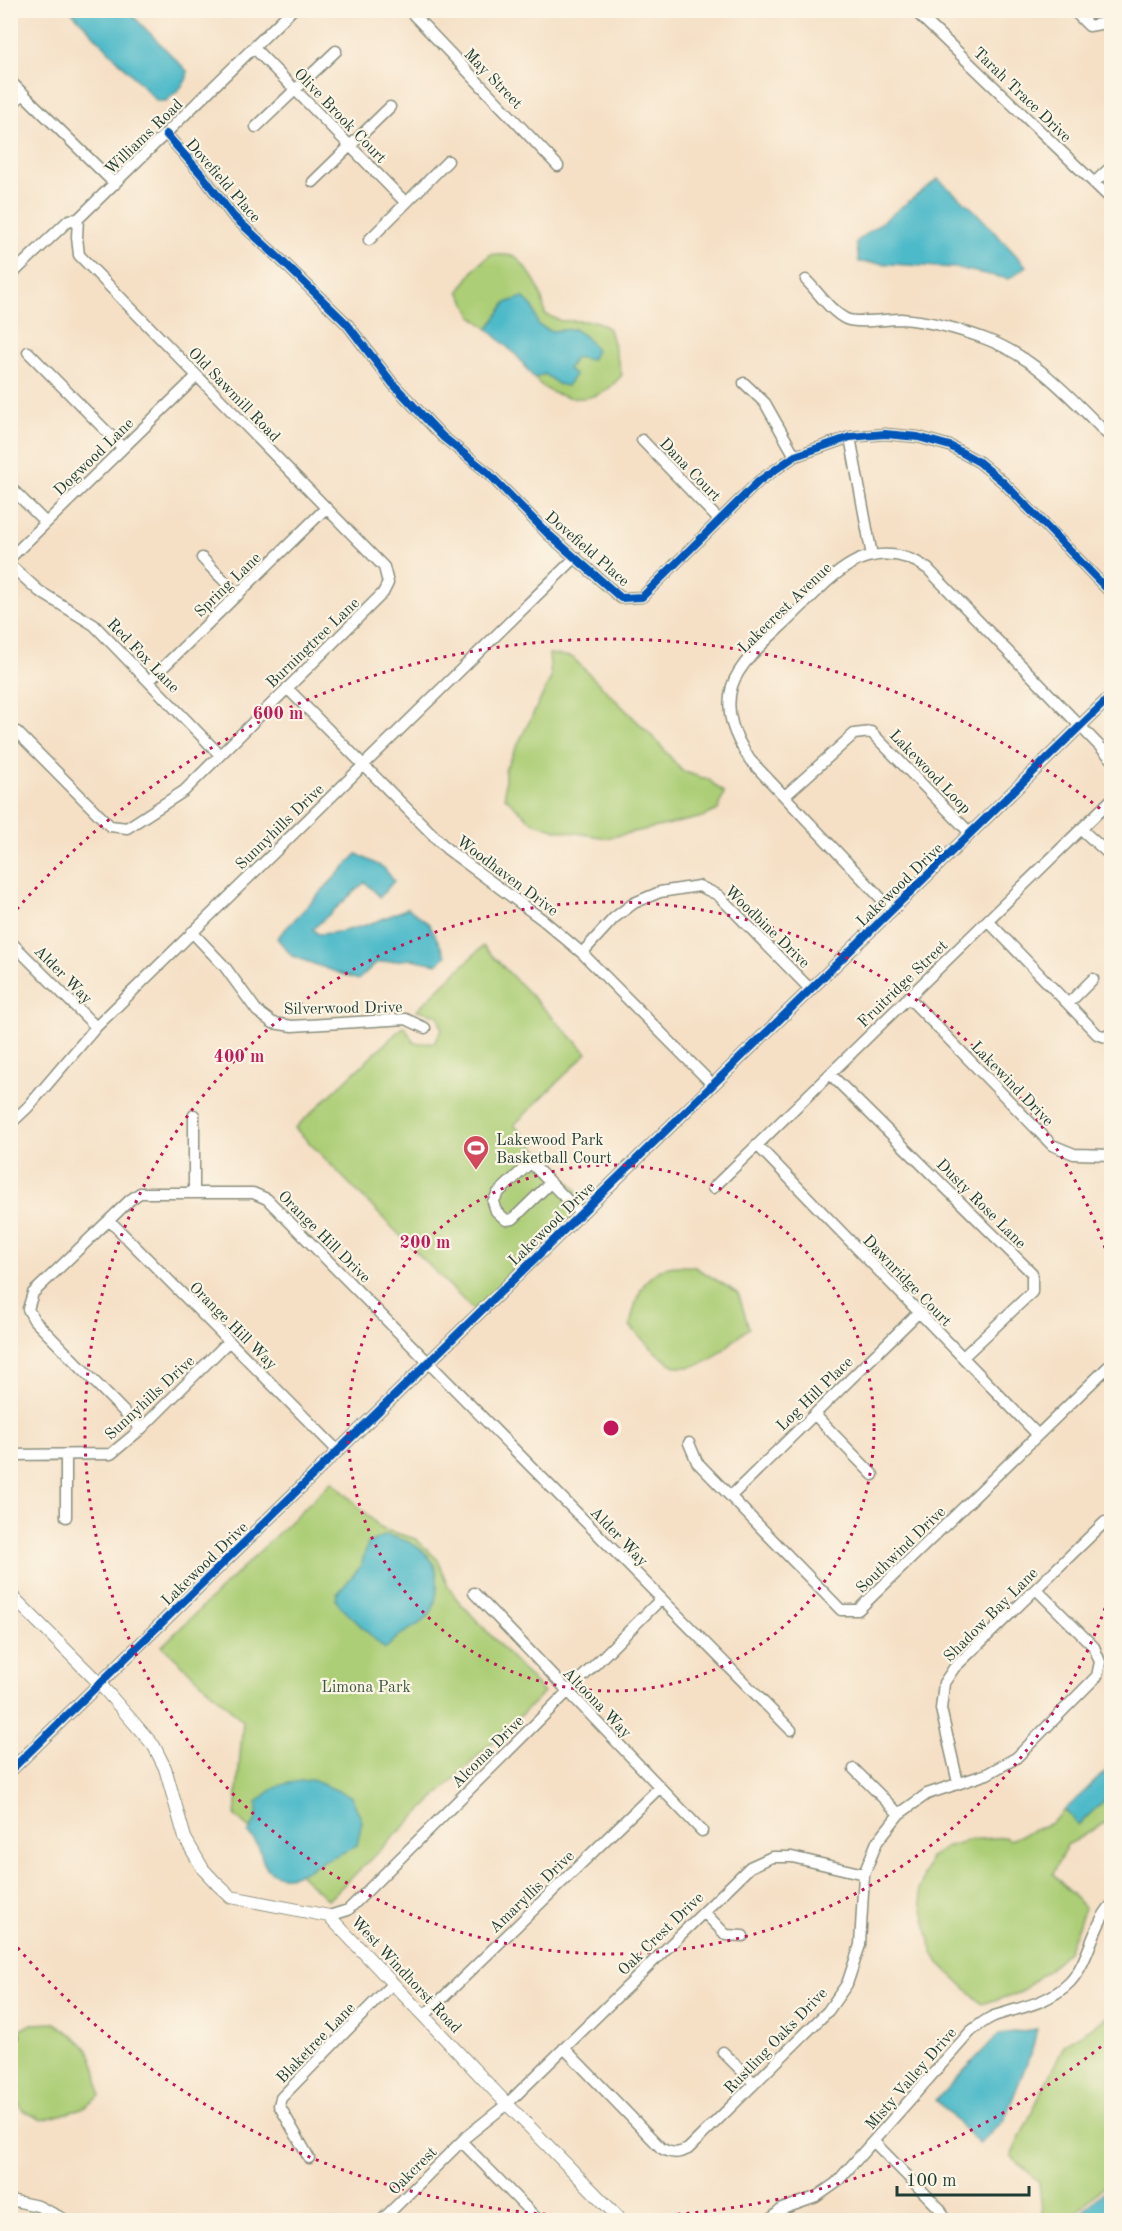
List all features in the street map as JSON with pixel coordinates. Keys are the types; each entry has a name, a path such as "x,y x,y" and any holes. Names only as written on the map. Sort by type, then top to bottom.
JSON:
{"street":[{"name":"Williams Road","path":"10,276 69,220 78,219 292,10"},
{"name":"May Street","path":"408,10 558,166"},
{"name":"Tarah Trace Drive","path":"914,10 1112,200"},
{"path":"1073,10 1089,26 1105,23 1112,17"},
{"name":"Olive Brook Court","path":"254,48 406,203"},
{"path":"256,127 336,51"},
{"path":"10,81 115,184"},
{"path":"10,105 24,94"},
{"path":"313,182 390,107"},
{"name":"Dovefield Place","path":"166,134 202,175 233,216 347,324 393,384 443,437 487,472 547,533 621,598 642,597 759,481 795,456 850,437 885,434 918,437 950,446 979,462 1003,482 1112,594"},
{"path":"369,240 448,161"},
{"path":"1094,183 1112,166"},
{"name":"Old Sawmill Road","path":"78,219 76,237 79,255 384,567 388,583"},
{"path":"806,280 839,314 848,320 903,320 945,326 988,340 1029,362 1061,387 1112,439"},
{"path":"28,352 123,448"},
{"name":"Dogwood Lane","path":"10,558 197,376"},
{"path":"744,383 765,404 795,456"},
{"path":"850,437 872,556"},
{"name":"Dana Court","path":"642,440 719,520"},
{"path":"10,487 46,523"},
{"name":"Spring Lane","path":"149,681 327,508"},
{"name":"Lakecrest Avenue","path":"892,910 750,760 736,738 728,712 732,685 748,660 835,575 854,562 872,556 908,558 928,569 1080,726"},
{"name":"Sunnyhills Drive","path":"10,1124 28,1107 96,1027 576,557"},
{"path":"202,558 238,595"},
{"name":"Red Fox Lane","path":"10,565 39,591 94,625 219,754"},
{"name":"Burningtree Lane","path":"10,731 17,732 110,826 126,828 184,791 383,593 388,583"},
{"name":"Woodhaven Drive","path":"287,687 447,849 543,920 582,953 713,1085"},
{"name":"Lakewood Drive","path":"10,1771 1112,695"},
{"path":"1080,726 1112,759"},
{"name":"Lakewood Loop","path":"785,796 854,734 871,732 970,833"},
{"name":"Fruitridge Street","path":"713,1188 1112,799"},
{"path":"1081,829 1112,857"},
{"name":"Woodbine Drive","path":"582,953 614,918 634,903 660,892 699,886 718,896 810,989"},
{"path":"988,921 1097,1034 1112,1039"},
{"name":"Silverwood Drive","path":"192,932 225,967 257,1011 273,1023 292,1026 406,1019 425,1028"},
{"name":"Alder Way","path":"10,941 96,1027"},
{"path":"1068,1004 1093,979"},
{"name":"Lakewind Drive","path":"909,998 1052,1145 1074,1154 1112,1155"},
{"name":"Dusty Rose Lane","path":"830,1074 1032,1273 1032,1292 963,1357"},
{"path":"194,1115 194,1192"},
{"name":"Dawnridge Court","path":"756,1145 1038,1435"},
{"path":"550,1183 513,1219 506,1220 496,1211 494,1202 498,1193 528,1165 533,1165 581,1214"},
{"name":"Orange Hill Drive","path":"141,1428 34,1320 28,1309 33,1293 130,1200 141,1193 253,1193 267,1198 429,1362"},
{"name":"Orange Hill Way","path":"109,1220 338,1451"},
{"name":"Log Hill Place","path":"731,1496 919,1312"},
{"name":"Sunnyhills Drive","path":"10,1455 111,1454 141,1428 229,1341"},
{"name":"Alder Way","path":"429,1362 791,1730"},
{"name":"Southwind Drive","path":"689,1443 698,1462 841,1610 858,1610 1112,1363"},
{"path":"814,1414 873,1475"},
{"path":"66,1456 66,1517"},
{"name":"Shadow Bay Lane","path":"958,1783 941,1709 944,1683 954,1668 1105,1522"},
{"name":"Rustling Oaks Drive","path":"564,2048 662,2148 668,2152 681,2153 688,2149 828,2012 848,1984 860,1945 864,1874 877,1842 899,1814 927,1794 987,1774 1016,1758 1097,1676 1100,1662 1094,1647 1036,1589"},
{"name":"West Windhorst Road","path":"10,1593 100,1684 154,1746 165,1768 185,1839 203,1869 217,1884 231,1897 329,1916 507,2104 621,2220"},
{"name":"Altoona Way","path":"474,1593 702,1831"},
{"name":"Alcoma Drive","path":"329,1916 348,1910 661,1599"},
{"path":"854,1769 899,1814"},
{"name":"Amaryllis Drive","path":"424,2016 659,1788"},
{"name":"Oak Crest Drive","path":"507,2104 750,1867 772,1857 792,1857 864,1874"},
{"name":"Misty Valley Drive","path":"770,2220 782,2209 816,2197 836,2183 971,2031 992,2017 1047,1999 1070,1981 1086,1956 1103,1913 1112,1904"},
{"path":"704,1912 726,1935 743,1936"},
{"name":"Blaketree Lane","path":"309,2158 279,2105 281,2098 393,1983"},
{"path":"723,2052 754,2083"},
{"name":"Oakcrest","path":"382,2220 462,2142 507,2104"},
{"path":"462,2142 538,2220"},
{"path":"874,2142 940,2210 946,2220"},
{"path":"10,2200 38,2206 66,2220"}],"green space":[{"path":"491,254 515,256 522,263 539,289 545,314 561,321 596,321 609,329 622,375 610,387 590,397 569,397 550,391 534,378 545,374 558,384 576,357 574,329 551,331 538,325 533,307 506,303 488,329 472,316 459,291 476,267"},
{"path":"549,654 572,657 655,739 682,771 709,780 724,793 718,810 703,817 607,838 557,830 532,822 505,797 505,770 551,678"},
{"path":"483,946 587,1053 514,1125 588,1202 475,1312 295,1128 404,1026 414,1043 434,1043 442,1030 438,1015 417,1010"},
{"path":"693,1266 738,1293 749,1328 712,1359 697,1365 681,1367 670,1363 658,1354 630,1326 637,1299 652,1276 669,1267"},
{"name":"Limona Park","path":"332,1481 382,1529 416,1539 438,1560 447,1584 456,1598 544,1693 328,1900 235,1816 243,1721 162,1646"},
{"path":"1111,1794 1111,1819 1067,1845 1053,1874 1085,1908 1068,1951 1019,1993 982,2004 939,1963 932,1951 919,1890 930,1858 946,1847 969,1840 1006,1837 1010,1840 1051,1823 1065,1810 1078,1825"},
{"path":"1111,2015 1111,2179 1068,2220 1043,2220 1039,2182 1011,2156 1064,2045"},
{"path":"55,2023 77,2038 90,2052 96,2070 100,2096 82,2109 42,2120 22,2110 11,2085 10,2042 13,2044 19,2037 15,2033 31,2024"}],"water":[{"path":"71,11 128,11 187,71 184,84 166,101 157,101"},
{"path":"938,179 975,211 1026,266 1009,279 956,268 859,262 856,242"},
{"path":"523,297 533,307 538,325 551,331 574,329 585,336 596,350 591,360 575,357 568,369 575,375 567,386 558,384 545,374 534,378 517,356 488,329 506,303"},
{"path":"357,854 384,868 394,881 380,897 365,882 313,929 318,934 353,929 408,908 429,924 446,956 437,964 411,959 376,963 358,980 292,956 277,938"},
{"path":"386,1535 407,1541 424,1552 435,1567 437,1589 434,1606 426,1619 399,1636 385,1649 336,1600 337,1594 361,1566 368,1543"},
{"path":"1111,1766 1111,1794 1078,1825 1065,1810"},
{"path":"312,1780 351,1796 362,1821 357,1845 298,1874 282,1876 275,1874 265,1866 259,1847 248,1834 257,1817 257,1803 269,1792 282,1785"},
{"path":"1037,2029 1032,2050 1004,2120 979,2144 936,2100 999,2034"},
{"path":"1111,2185 1111,2220 1074,2220"}],"cycle path":[{"path":"166,134 202,175 233,216 347,324 393,384 443,437 487,472 547,533 621,598 642,597 759,481 795,456 850,437 885,434 918,437 950,446 979,462 1003,482 1112,594"},
{"path":"10,1771 1112,695"}],"place":[{"name":"Lakewood Park Basketball Court","path":"476,1171"}]}
